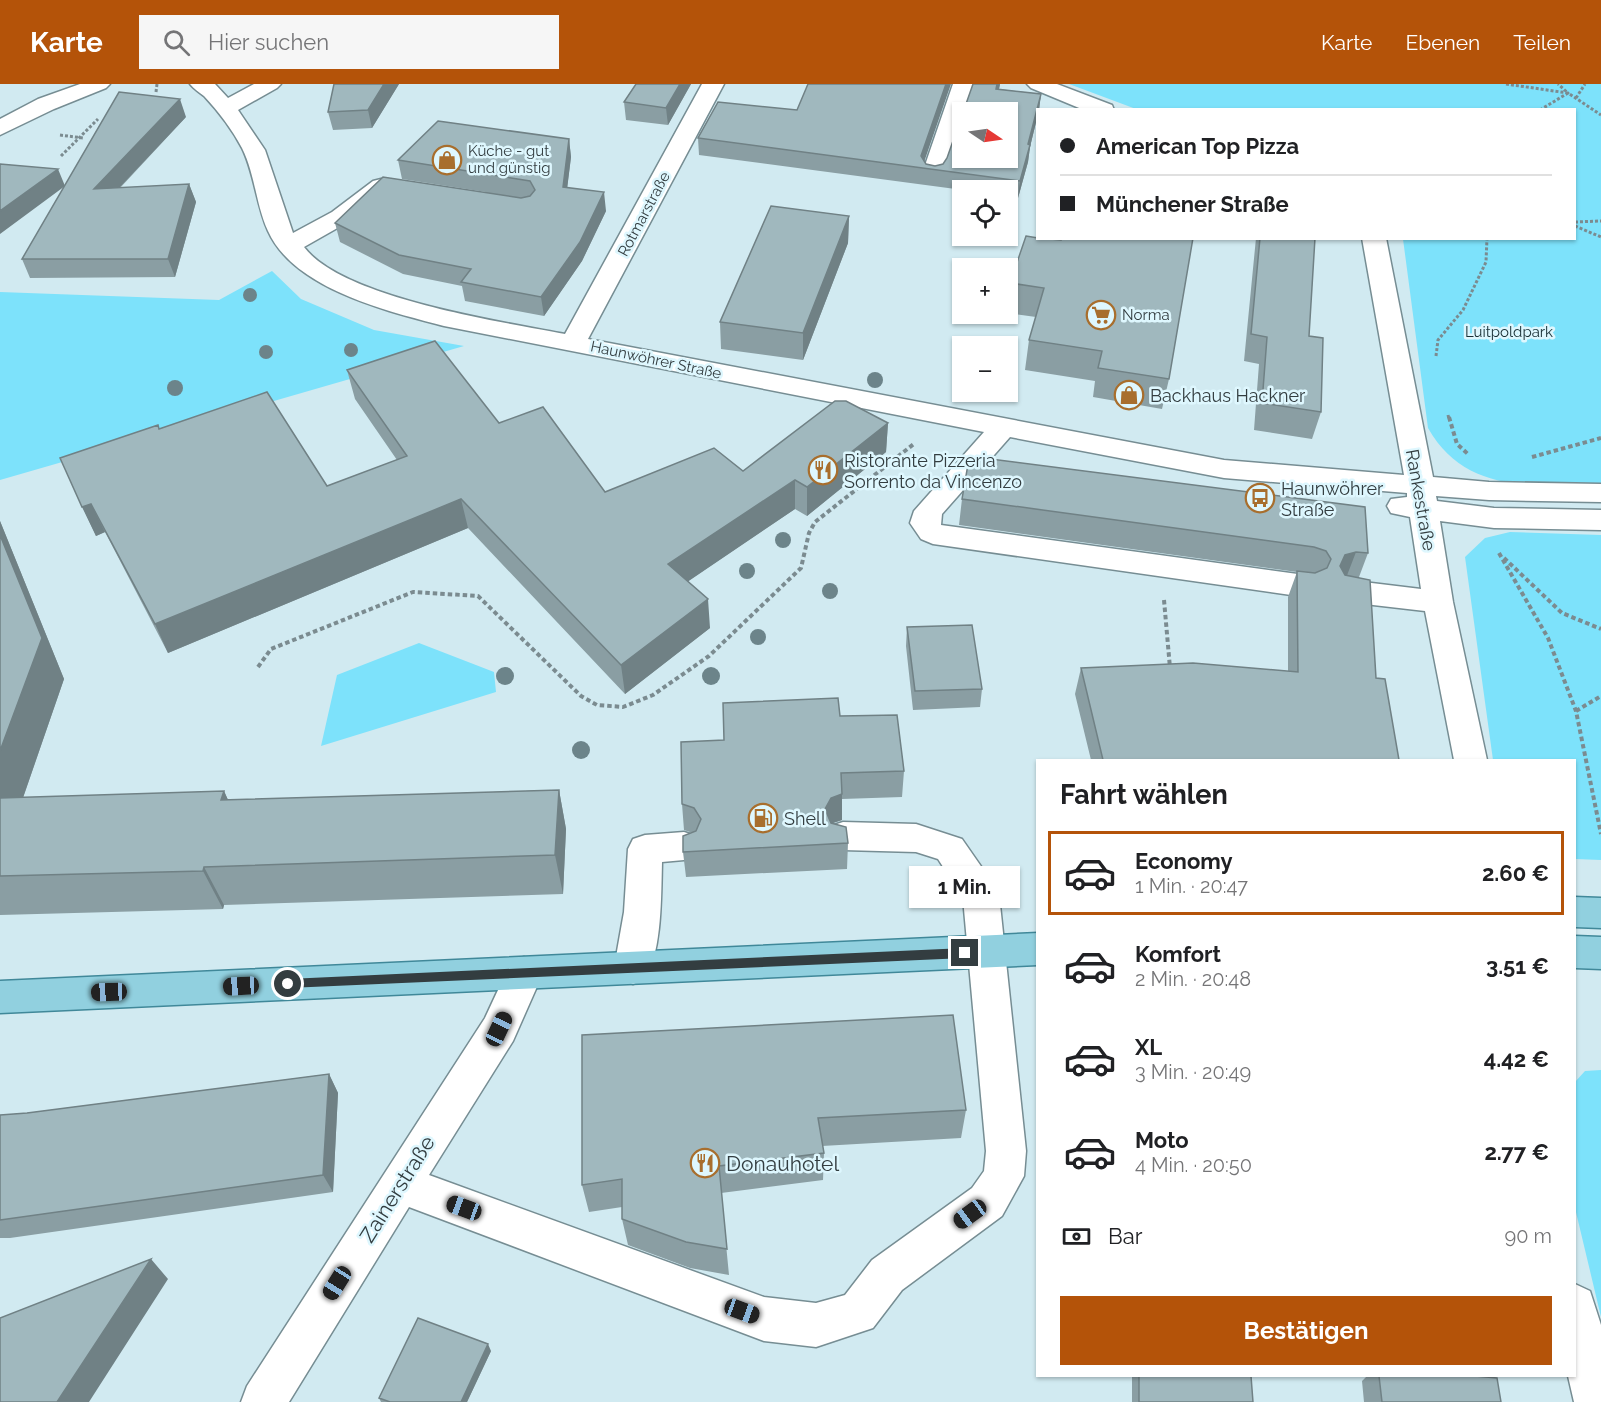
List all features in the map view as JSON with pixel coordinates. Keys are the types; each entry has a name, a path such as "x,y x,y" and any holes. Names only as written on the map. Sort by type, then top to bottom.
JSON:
{"main road":[{"path":"1576,912 1601,913"},
{"path":"0,997 1036,949"},
{"path":"1576,952 1601,953"}],"street":[{"path":"0,128 46,104 99,84"},
{"name":"Haunwöhrer Straße","path":"201,84 226,108 254,150 280,232 301,260 329,280 444,318 1224,469 1306,491 1421,497 1601,493"},
{"path":"226,108 270,84"},
{"name":"Rotmarstraße","path":"573,343 713,84"},
{"path":"933,174 963,84"},
{"path":"1038,84 1099,108"},
{"path":"290,245 340,217 383,185 406,189"},
{"name":"Rankestraße","path":"1374,240 1438,602 1470,759"},
{"path":"1003,428 928,511 925,523 931,532 944,537 1305,586"},
{"name":"Haunwöhrer Straße","path":"1421,497 1494,518 1601,520"},
{"path":"1347,591 1438,602"},
{"path":"399,1184 764,1319 816,1325 858,1312 886,1275 987,1202 1004,1176 1006,1151 981,895 950,849 916,838 843,836"},
{"path":"633,968 642,912 645,849 684,846"},
{"name":"Zainerstraße","path":"263,1402 499,1029 524,973"},
{"path":"1576,1311 1596,1402"}],"path":[{"path":"153,100 158,93 157,84"},
{"path":"1506,84 1568,93"},
{"path":"1558,84 1601,115"},
{"path":"1576,98 1584,84"},
{"path":"1543,108 1568,93"},
{"path":"61,156 79,137"},
{"path":"1576,224 1601,221"},
{"path":"1576,224 1601,237"},
{"path":"1434,366 1438,340 1463,310 1486,262 1487,240"},
{"path":"1447,411 1457,444 1471,457"},
{"path":"258,667 271,649 412,592 478,596 582,696 597,705 623,707 653,695 709,656 801,568 806,555 808,531 815,522 946,417"},
{"path":"1532,457 1601,438"},
{"path":"1601,629 1562,613 1500,554 1548,638 1576,711 1601,834"},
{"path":"1161,565 1170,673"},
{"path":"1576,711 1601,696"}],"green space":[{"name":"Luitpoldpark","path":"1069,84 1601,84 1601,486 1527,485 1504,482 1462,465 1443,449 1428,428 1403,240 1576,240 1576,108 1133,108"},
{"path":"272,271 301,299 374,330 464,346 0,480 0,292 219,300"},
{"path":"1510,532 1601,535 1601,860 1576,859 1576,759 1493,759 1465,557 1485,538"},
{"path":"419,643 494,672 496,692 321,746 337,675"},
{"path":"1601,1070 1601,1317 1576,1212 1576,1081 1585,1071"}],"building":[{"path":"334,84 384,84 368,110 328,112"},
{"path":"636,84 680,84 666,108 624,102"},
{"path":"808,84 946,84 921,156 926,164 935,166 943,164 952,144 952,168 1018,168 1018,102 967,102 973,84 997,84 996,89 1041,94 1020,181 698,138 718,102 797,110"},
{"path":"119,92 180,99 94,189 189,184 168,259 22,259"},
{"path":"438,121 569,139 563,187 604,192 580,242 541,297 461,282 471,269 399,255 335,223 383,177 521,198 530,196 535,190 530,181 398,160"},
{"path":"0,164 58,169 0,211"},
{"path":"771,206 849,216 803,333 720,322"},
{"name":"Norma","path":"1026,236 1036,238 1036,240 1193,240 1169,379 1098,368 1102,351 1029,340 1044,288 1018,284 1018,260"},
{"path":"1260,240 1315,240 1309,336 1323,338 1321,412 1262,403 1267,337 1251,334"},
{"path":"435,341 499,423 543,407 605,492 714,448 743,471 835,401 846,401 888,423 807,487 795,480 668,564 708,599 621,665 461,499 155,624 91,504 82,507 60,458 158,425 159,429 267,392 327,486 407,456 347,370"},
{"path":"975,457 1365,507 1368,553 1356,552 1345,555 1340,566 1345,575 1370,580 1376,678 1385,679 1399,759 1103,759 1081,668 1193,663 1298,672 1297,571 1315,573 1327,568 1331,559 1326,551 1314,547 962,499 968,464"},
{"path":"0,535 42,638 0,751"},
{"path":"972,625 982,689 915,691 907,627"},
{"name":"Shell","path":"838,698 840,716 897,715 904,771 841,773 842,794 831,798 825,809 831,823 846,827 848,843 683,852 683,836 696,831 701,819 694,808 682,804 681,742 724,740 723,703"},
{"path":"559,790 555,855 204,867 203,871 0,876 0,798 224,791 221,800"},
{"name":"Donauhotel","path":"953,1015 966,1110 818,1118 824,1153 719,1166 727,1249 686,1242 622,1219 622,1179 582,1185 582,1035"},
{"path":"329,1074 323,1175 0,1220 0,1115"},
{"path":"151,1259 57,1402 0,1402 0,1318"},
{"path":"418,1318 488,1344 461,1402 390,1402 379,1398"},
{"path":"1139,1377 1251,1377 1253,1402 1139,1402"},
{"path":"1379,1377 1497,1378 1501,1402 1382,1402"}],"place":[{"name":"Küche - gut und günstig","path":"447,160"},
{"name":"Norma","path":"1101,315"},
{"name":"Backhaus Hackner","path":"1129,395"},
{"name":"Ristorante Pizzeria Sorrento da Vincenzo","path":"823,470"},
{"name":"Haunwöhrer Straße","path":"1260,498"},
{"name":"Shell","path":"763,818"},
{"name":"Donauhotel","path":"705,1163"}],"route":[{"path":"288,984 965,953"}]}
